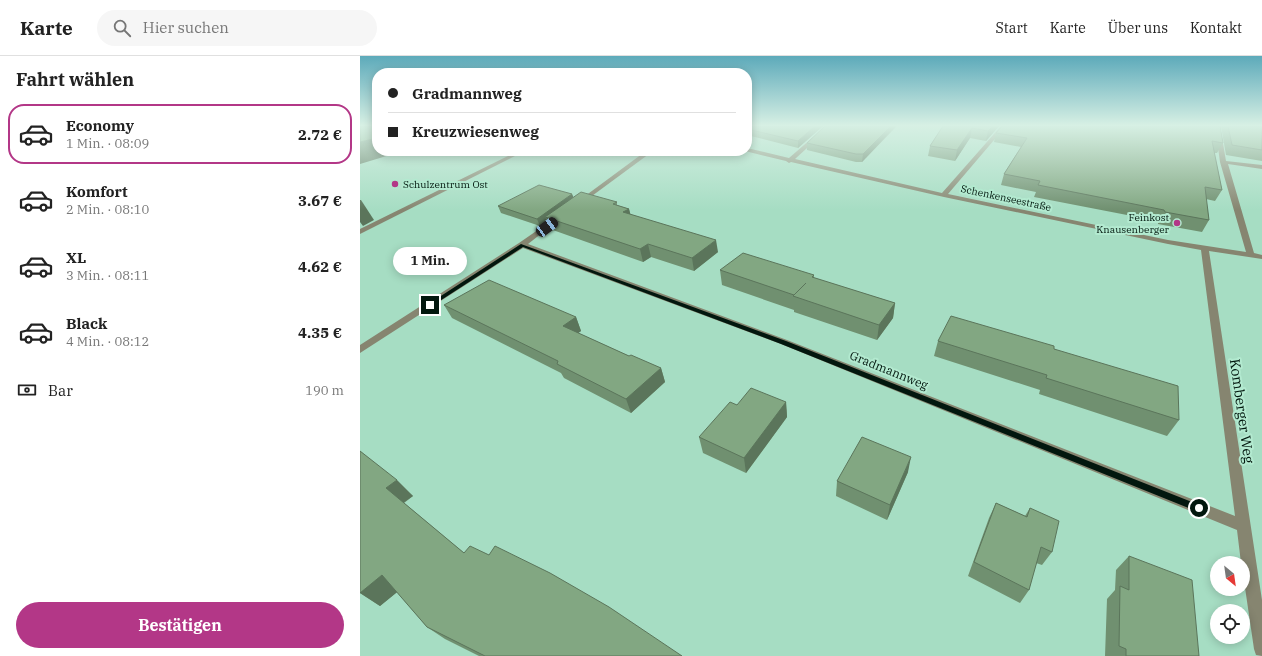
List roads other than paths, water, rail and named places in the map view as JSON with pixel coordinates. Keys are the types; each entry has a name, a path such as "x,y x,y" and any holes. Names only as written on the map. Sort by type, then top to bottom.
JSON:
{"street":[{"name":"Schenkenseestraße","path":"762,154 944,195 1205,248 1262,257"},
{"path":"788,161 796,154"},
{"path":"944,195 980,154"},
{"path":"1221,154 1252,256"},
{"path":"360,232 512,156"},
{"path":"360,350 522,245 643,156"},
{"path":"1223,162 1262,167"},
{"name":"Gradmannweg","path":"522,245 784,342 1243,526"},
{"name":"Komberger Weg","path":"1205,248 1243,526 1262,649"}],"place":[{"name":"Schulzentrum Ost","path":"395,184"},
{"name":"Feinkost Knausenberger","path":"1177,223"}]}
